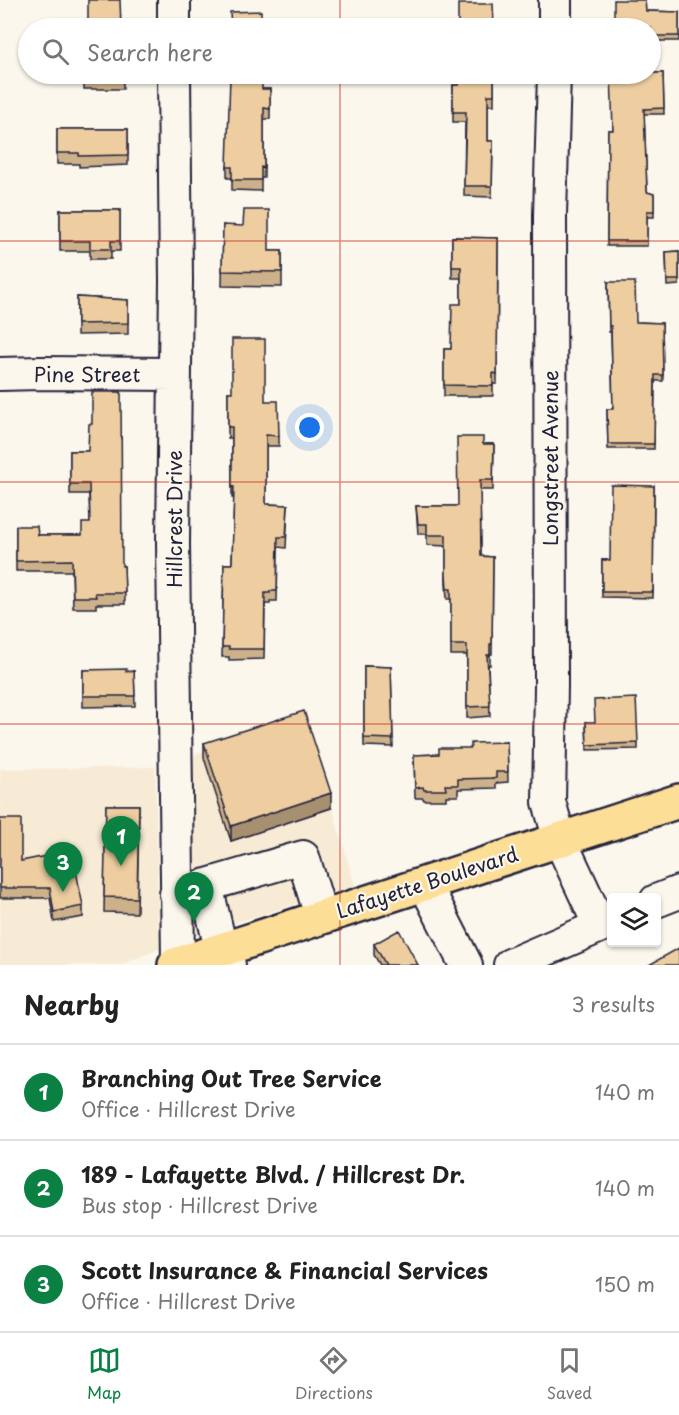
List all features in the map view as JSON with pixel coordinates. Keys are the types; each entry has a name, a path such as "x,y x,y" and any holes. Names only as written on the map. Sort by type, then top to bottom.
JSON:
{"main road":[{"name":"Lafayette Boulevard","path":"176,964 225,957 321,916 679,801"}],"street":[{"path":"174,0 174,18"},
{"path":"555,0 555,18"},
{"name":"Hillcrest Drive","path":"174,84 173,543 176,964"},
{"name":"Longstreet Avenue","path":"554,84 550,215 551,686 549,802 560,840 606,923"},
{"name":"Pine Street","path":"0,374 175,374"},
{"path":"176,894 303,857 321,916"},
{"path":"425,884 466,965"},
{"path":"206,885 225,957"},
{"path":"661,900 679,892"},
{"path":"510,965 606,923"}],"shaded area":[{"path":"305,716 355,886 186,938 184,758"},
{"path":"155,767 159,949 120,965 0,965 0,769"}],"building":[{"path":"88,0 120,0 121,18 88,18"},
{"path":"614,0 645,0 646,11 679,12 679,36 661,36 661,18 614,18"},
{"path":"458,4 493,4 494,18 458,18"},
{"path":"261,11 261,18 230,18 230,12"},
{"path":"661,73 663,73 664,108 644,109 647,192 654,194 654,211 647,211 647,241 607,241 608,130 613,130 611,84 661,84"},
{"path":"230,84 262,84 262,89 270,89 270,109 264,108 264,168 261,167 261,180 232,180 232,167 227,167"},
{"path":"494,84 494,95 488,95 488,141 493,141 492,186 464,186 466,112 453,112 453,85"},
{"path":"57,129 128,129 128,155 79,156 79,153 57,153"},
{"path":"60,210 120,210 120,241 111,241 111,249 90,249 90,241 60,241"},
{"path":"244,210 269,210 269,251 282,251 282,272 222,271 223,225 243,226"},
{"path":"452,237 498,238 497,374 493,373 493,386 444,385 444,349 451,349 452,304 461,304 461,267 452,267"},
{"path":"679,251 679,280 667,280 666,252"},
{"path":"608,282 635,282 636,322 662,323 663,375 655,375 654,444 608,444 607,409 613,409"},
{"path":"77,297 128,300 128,323 77,324"},
{"path":"232,339 265,339 265,401 278,401 279,436 266,435 266,504 288,505 286,537 278,537 277,591 265,593 264,649 222,647 224,564 232,564 234,487 232,487 232,427 228,427 228,392 232,392"},
{"path":"92,392 121,392 122,566 124,566 125,593 95,593 96,597 73,597 72,560 16,561 16,526 37,526 38,535 82,535 82,523 90,523 89,484 70,484 70,451 88,451 89,424 92,424"},
{"path":"457,437 483,437 483,444 494,444 493,480 480,480 481,556 493,557 492,644 490,644 490,655 487,655 490,706 467,707 467,645 451,645 451,589 447,589 446,535 427,535 427,524 418,524 416,506 458,506"},
{"path":"611,485 654,486 653,592 602,592 602,560 610,560"},
{"path":"364,666 391,667 393,739 364,738"},
{"path":"127,669 126,671 134,671 135,696 83,696 83,670"},
{"path":"636,698 638,743 587,745 586,722 595,722 594,700"},
{"path":"304,711 331,793 231,826 204,743"},
{"path":"507,742 508,772 496,772 496,778 458,779 458,785 445,785 446,790 415,788 414,755 439,754 439,748 471,748 471,743"},
{"path":"106,805 139,805 137,898 104,897"},
{"path":"0,819 21,819 21,861 72,851 83,906 54,912 50,888 0,888"},
{"path":"399,930 418,965 386,965 374,944"},
{"path":"679,948 679,965 649,965"}],"place":[{"name":"Branching Out Tree Service","path":"121,866"},
{"name":"Scott Insurance & Financial Services","path":"63,892"},
{"name":"189 - Lafayette Blvd. / Hillcrest Dr.","path":"194,922"}]}
